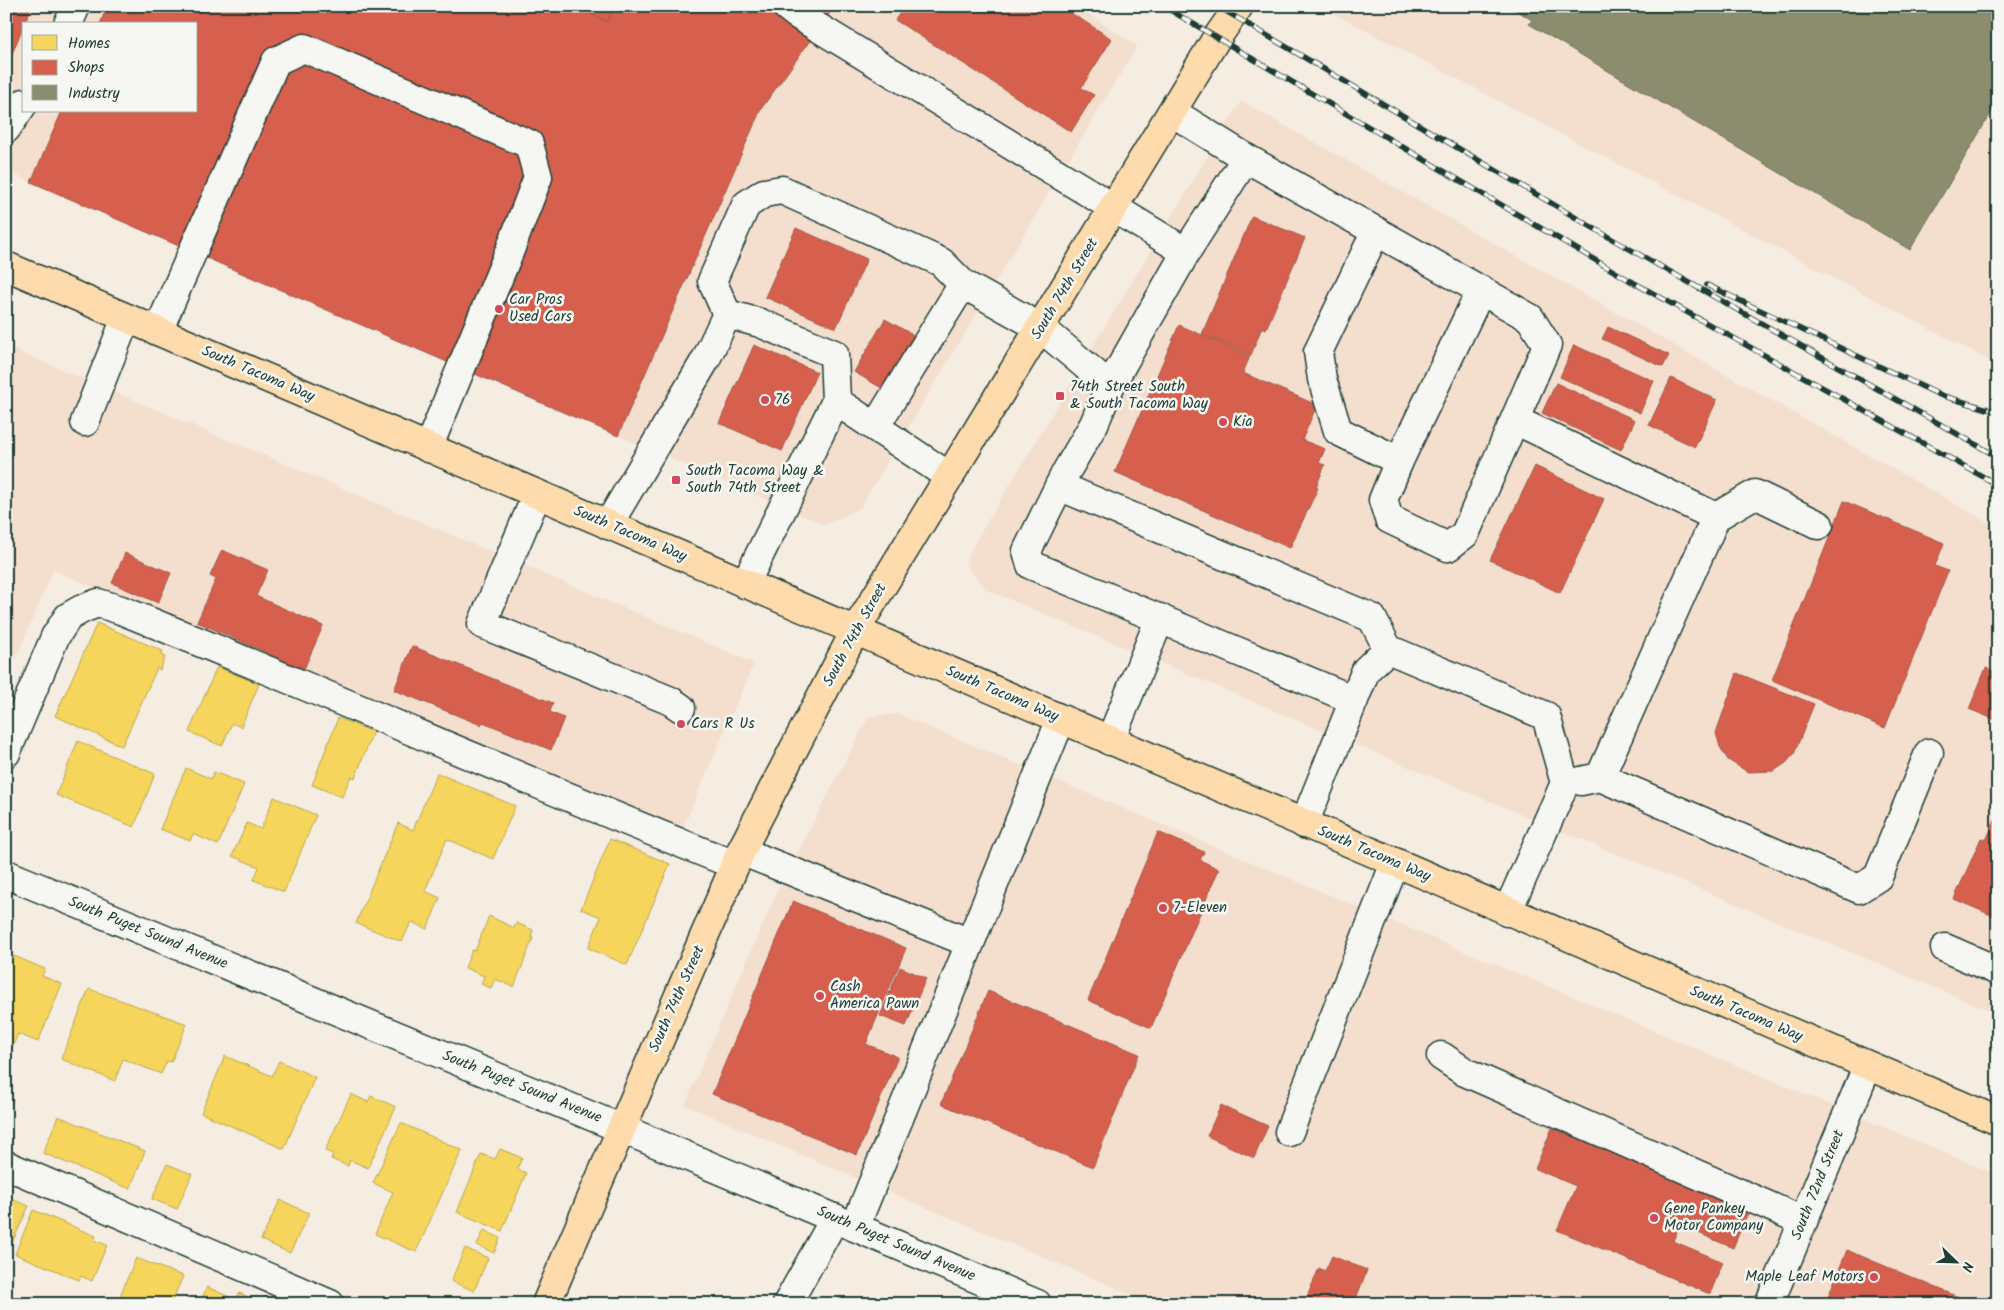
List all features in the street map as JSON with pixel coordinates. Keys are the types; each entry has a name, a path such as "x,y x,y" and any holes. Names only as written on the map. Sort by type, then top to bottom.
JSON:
{"main road":[{"name":"South 74th Street","path":"546,1304 620,1128 738,858 855,631 1172,112 1239,6"},
{"name":"South Tacoma Way","path":"6,266 1867,1067 1998,1121"}],"street":[{"path":"69,22 76,6"},
{"path":"786,6 796,14 1186,252"},
{"path":"158,332 276,61 304,48 415,94 529,144 538,177 510,250 428,448"},
{"path":"6,128 22,106"},
{"path":"1172,112 1246,158 1481,290 1530,318 1547,345 1465,534 1448,546 1389,519 1383,500 1399,461 1481,290"},
{"path":"1246,158 1186,252 1110,386 1094,424 1027,552 1031,564 1354,700"},
{"path":"745,584 836,401 834,354 760,323 728,314 712,281 746,204 764,193 782,190 941,262 963,284 1041,328 1110,386"},
{"path":"1376,231 1318,352 1322,379 1338,431 1399,461"},
{"path":"875,427 963,284"},
{"path":"608,525 706,359 728,314"},
{"path":"85,422 126,318"},
{"path":"836,401 950,476"},
{"path":"1515,420 1716,518"},
{"path":"1060,486 1372,618 1388,649 1546,716 1565,784 1507,912"},
{"path":"537,494 482,624 671,701 680,708"},
{"path":"1600,777 1716,518 1755,494 1819,525"},
{"path":"6,753 55,637 68,617 98,603 122,610 266,668 609,815 738,858 970,943"},
{"path":"1110,741 1160,618"},
{"path":"1304,824 1366,670 1388,649"},
{"path":"787,1304 845,1223 970,943 1061,719"},
{"path":"1565,784 1600,777 1859,889 1878,878 1929,753"},
{"path":"1289,1132 1395,863"},
{"name":"South Puget Sound Avenue","path":"6,874 620,1128 1037,1304"},
{"path":"1945,948 1998,971"},
{"path":"1441,1056 1465,1072 1803,1221"},
{"name":"South 72nd Street","path":"1769,1304 1867,1067"},
{"path":"6,1164 330,1304"}],"shaded area":[{"path":"6,6 1076,6 1137,46 860,508 825,525 6,171"},
{"path":"1329,6 1998,6 1998,365 1327,10"},
{"path":"1241,101 1998,528 1998,1014 987,590 965,564 974,544"},
{"path":"6,346 754,663 678,839 54,570 6,680"},
{"path":"898,714 1998,1175 1998,1304 1745,1304 1738,1301 1736,1304 1153,1304 685,1105 774,898 869,716"}],"building: Homes":[{"path":"97,623 163,651 161,655 165,657 160,670 157,668 122,746 55,716"},
{"path":"217,667 259,684 241,727 232,723 222,746 189,732"},
{"path":"338,718 373,732 355,778 351,776 342,797 312,785"},
{"path":"78,741 155,774 134,827 56,795"},
{"path":"186,768 211,779 214,772 244,784 218,845 193,834 190,841 160,829"},
{"path":"437,773 515,806 493,859 447,839 425,891 440,898 427,929 411,922 402,942 356,923 398,823 413,830"},
{"path":"274,797 316,815 284,892 254,880 259,867 232,856 247,823 261,829"},
{"path":"610,839 670,864 627,965 588,948 601,917 581,909"},
{"path":"489,916 514,928 516,923 533,930 531,937 533,938 514,987 495,979 491,988 481,984 484,976 465,968 472,950 475,951"},
{"path":"14,956 45,969 42,976 62,984 38,1042 18,1034 11,1050 6,1048 6,973"},
{"path":"89,989 187,1024 171,1062 167,1061 161,1074 123,1059 115,1081 61,1059"},
{"path":"225,1056 272,1076 279,1061 315,1077 284,1149 201,1113"},
{"path":"351,1094 368,1102 371,1096 396,1107 368,1168 350,1160 348,1166 331,1159 333,1154 325,1151"},
{"path":"6,1097 13,1100 6,1115"},
{"path":"58,1116 145,1151 130,1189 43,1153"},
{"path":"401,1123 462,1150 416,1252 375,1234 393,1192 373,1183"},
{"path":"500,1149 522,1158 517,1169 526,1173 502,1231 457,1212 481,1154 495,1159"},
{"path":"167,1164 192,1174 177,1209 152,1199"},
{"path":"6,1197 29,1206 12,1243 6,1241"},
{"path":"280,1200 309,1213 290,1253 261,1240"},
{"path":"33,1210 96,1236 94,1240 107,1245 92,1281 81,1276 79,1280 15,1254"},
{"path":"484,1230 500,1238 494,1253 477,1245"},
{"path":"465,1248 488,1258 474,1291 451,1281"},
{"path":"136,1258 183,1276 171,1304 117,1303"},
{"path":"207,1287 236,1300 234,1304 200,1304"},
{"path":"239,1293 261,1303 234,1304"},
{"path":"6,1297 25,1304 6,1304"}],"building: Shops":[{"path":"6,6 32,6 25,22 22,22 22,30 6,68"},
{"name":"Car Pros Used Cars","path":"107,6 835,6 761,109 618,436 31,182 62,112 198,112 198,22 101,22"},
{"path":"574,6 615,6 607,22"},
{"path":"895,6 1060,6 1112,39 1081,88 1094,95 1071,132 895,20 902,10"},
{"path":"1252,216 1305,238 1266,329 1262,327 1251,355 1202,334"},
{"path":"796,228 867,259 836,328 765,297"},
{"path":"885,319 922,340 892,394 854,372"},
{"name":"Kia","path":"1179,325 1250,356 1243,373 1317,405 1302,440 1325,449 1319,463 1325,465 1316,487 1318,488 1290,548 1115,472"},
{"path":"1608,327 1669,355 1663,367 1602,339"},
{"path":"754,345 817,372 782,451 719,423"},
{"path":"1574,345 1654,381 1640,413 1560,377"},
{"path":"1671,378 1717,400 1695,447 1649,425"},
{"path":"1556,383 1635,420 1621,450 1542,413"},
{"path":"1535,466 1604,499 1560,593 1490,560"},
{"path":"1844,501 1944,543 1935,566 1948,571 1885,728 1772,680"},
{"path":"222,550 268,570 256,596 323,626 304,669 197,622 216,579 210,576"},
{"path":"125,553 171,573 158,603 112,583"},
{"path":"412,646 553,703 550,712 564,718 551,750 483,722 481,725 394,690"},
{"path":"1986,668 1998,673 1998,721 1969,709"},
{"path":"1737,673 1814,704 1794,754 1786,763 1774,771 1748,772 1728,760 1720,747 1716,733"},
{"path":"1998,785 1998,797 1993,796"},
{"path":"1998,814 1998,918 1954,899 1981,838 1986,840"},
{"name":"7-Eleven","path":"1158,832 1204,852 1200,860 1219,869 1151,1028 1088,1000"},
{"name":"Cash America Pawn","path":"793,901 906,948 866,1044 898,1057 857,1155 712,1094"},
{"path":"900,967 926,978 906,1026 880,1016"},
{"path":"988,991 1139,1054 1093,1167 941,1104"},
{"path":"1221,1105 1268,1126 1254,1158 1207,1136"},
{"name":"Gene Pankey Motor Company","path":"1552,1128 1749,1210 1733,1248 1680,1225 1673,1241 1723,1262 1710,1294 1557,1230 1576,1186 1535,1169"},
{"name":"Maple Leaf Motors","path":"1847,1250 1975,1304 1825,1304"},
{"path":"1332,1256 1367,1270 1354,1304 1304,1304 1319,1268 1325,1271"}],"building: Industry":[{"path":"1509,6 1958,6 1968,12 1972,6 1989,6 1998,11 1998,101 1910,250 1529,24 1532,20"}],"railway":[{"path":"1163,6 1629,280 1998,485"},
{"path":"1217,6 1612,239 1998,457"},
{"path":"1707,285 1940,395 1998,412"}],"place":[{"name":"Car Pros Used Cars","path":"499,309"},
{"name":"74th Street South & South Tacoma Way","path":"1060,396"},
{"name":"76","path":"765,400"},
{"name":"Kia","path":"1223,422"},
{"name":"South Tacoma Way & South 74th Street","path":"676,480"},
{"name":"Cars R Us","path":"681,724"},
{"name":"7-Eleven","path":"1163,908"},
{"name":"Cash America Pawn","path":"820,996"},
{"name":"Gene Pankey Motor Company","path":"1654,1218"},
{"name":"Maple Leaf Motors","path":"1874,1277"}]}
